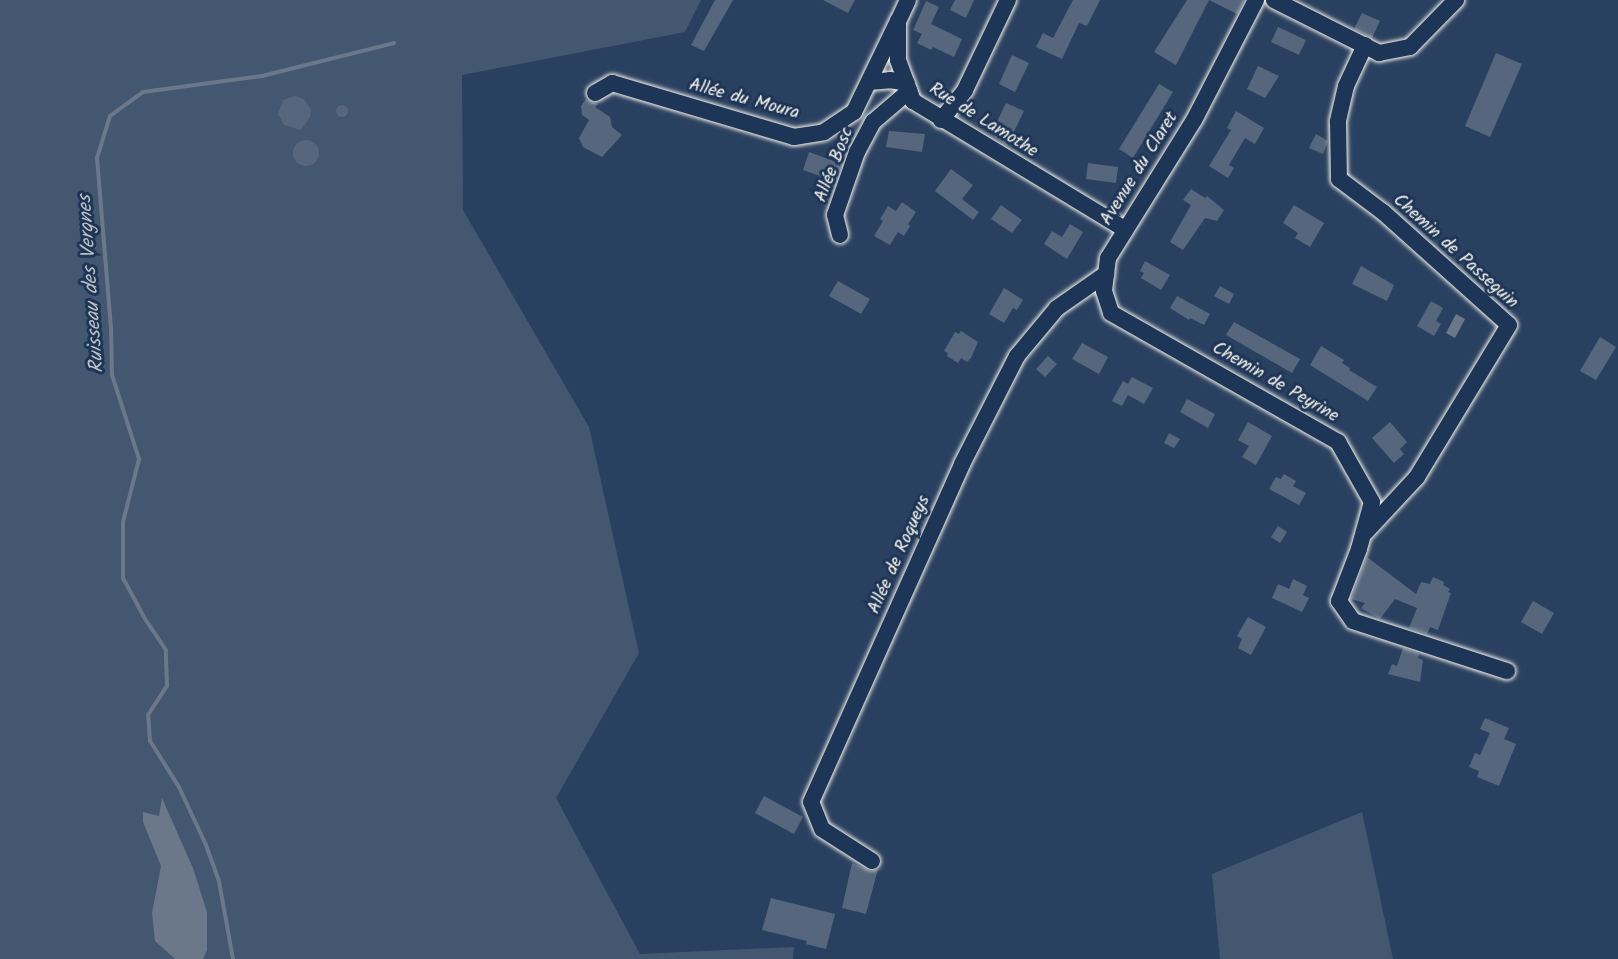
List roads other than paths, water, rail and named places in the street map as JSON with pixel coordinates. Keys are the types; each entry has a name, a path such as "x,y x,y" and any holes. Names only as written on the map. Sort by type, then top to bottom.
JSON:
{"street":[{"name":"Rue de Lamothe","path":"908,0 898,21 898,60 913,102 1124,229"},
{"path":"941,120 965,90 1008,0"},
{"name":"Avenue du Claret","path":"1162,340 1111,313 1104,291 1108,258 1194,120 1256,0"},
{"path":"1274,0 1379,53 1410,47 1456,0"},
{"name":"Allée du Moura","path":"595,93 612,83 794,137 824,132 854,112 898,21"},
{"name":"Chemin de Passeguin","path":"1362,536 1417,477 1509,325 1383,212 1339,179 1338,122 1346,86 1365,45"},
{"path":"868,82 890,80 908,87"},
{"name":"Allée Bosc","path":"840,235 835,215 857,152 873,122 908,87"},
{"name":"Allée de Roqueys","path":"872,861 822,829 811,802 962,464 1017,356 1057,308 1106,274"},
{"name":"Chemin de Peyrine","path":"1162,340 1338,442 1372,502 1339,602 1353,621 1507,670"}],"waterway":[{"name":"Ruisseau des Vergnes","path":"233,959 219,881 206,845 179,787 150,741 148,715 167,686 166,650 145,619 123,578 123,522 139,459 112,375 111,328 97,158 110,116 143,92 262,76 394,43"}]}
